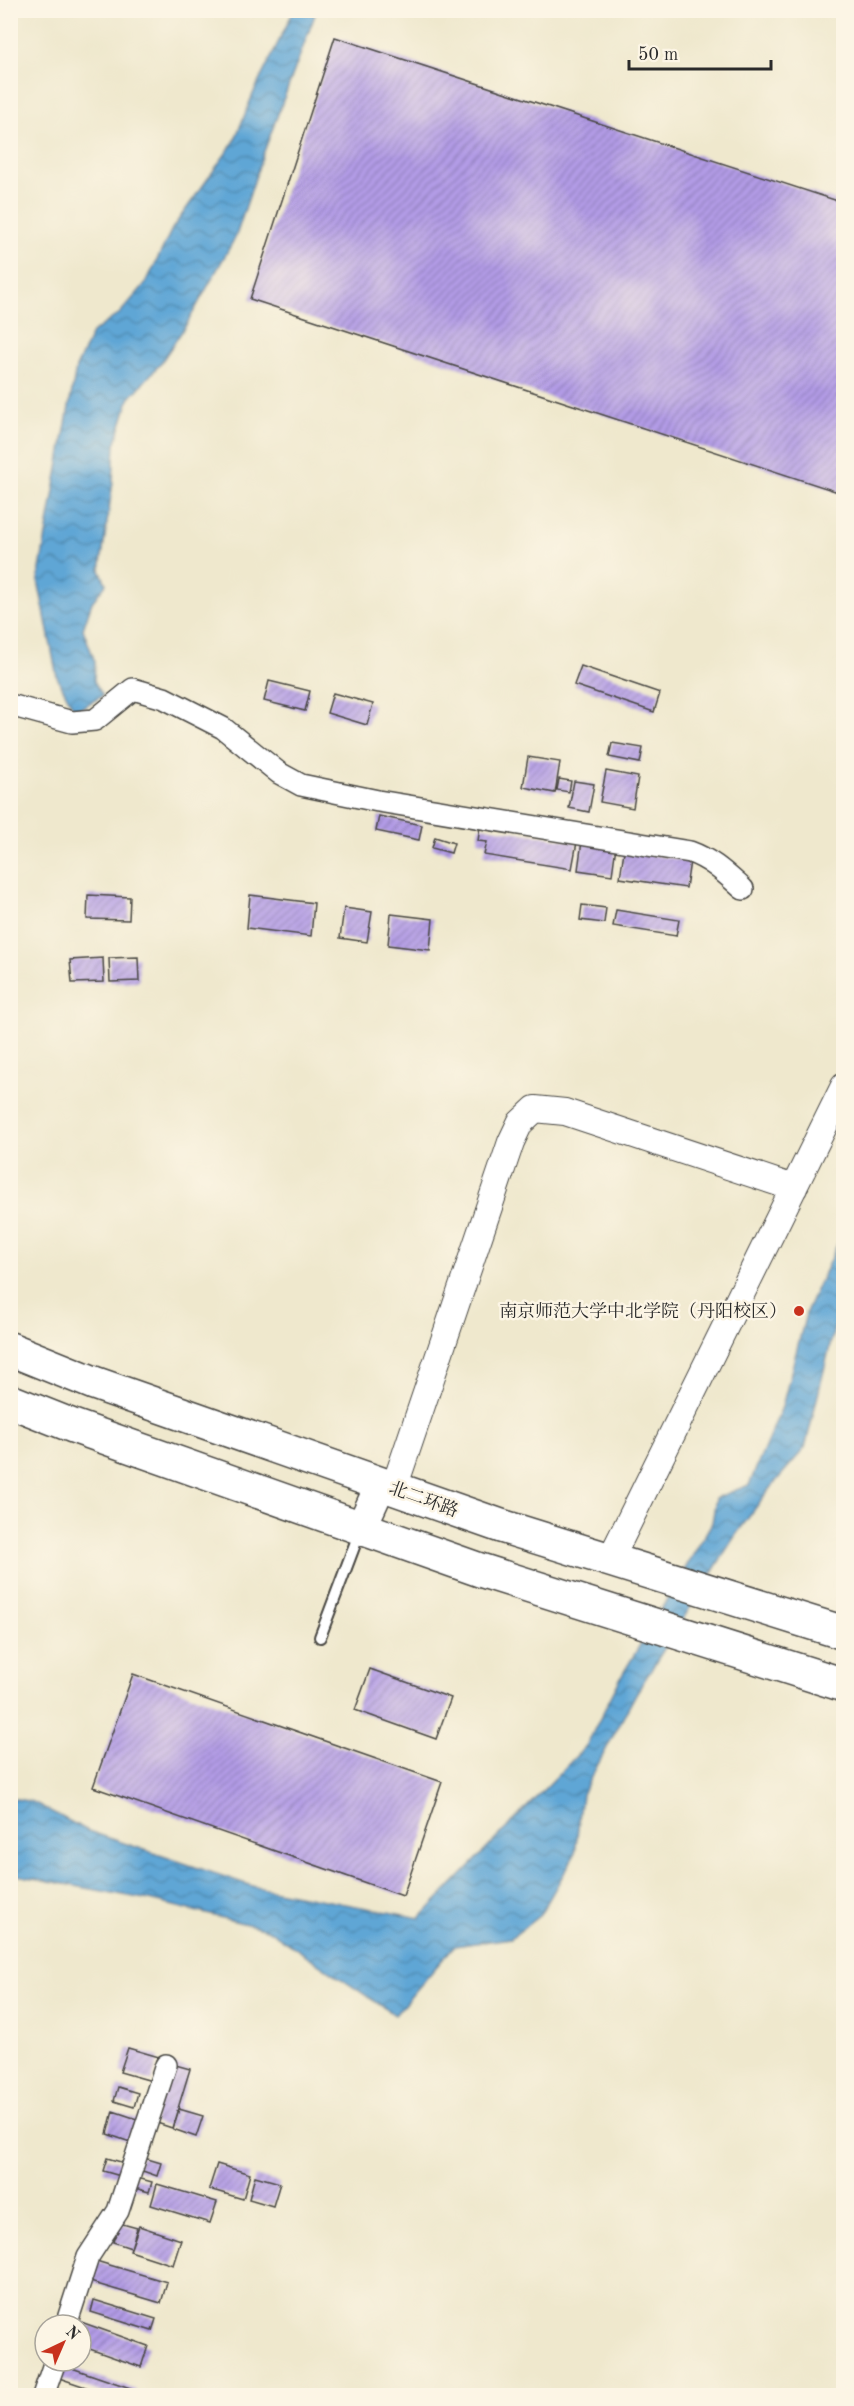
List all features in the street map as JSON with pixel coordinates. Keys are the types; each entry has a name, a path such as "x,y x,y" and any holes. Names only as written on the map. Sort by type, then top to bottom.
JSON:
{"main road":[{"name":"北二环路","path":"10,1349 94,1383 501,1526 843,1633"},
{"path":"10,1401 480,1570 843,1685"},
{"path":"361,1528 387,1486"}],"street":[{"path":"10,705 72,722 95,720 133,689 164,698 223,728 279,773 301,785 436,811 690,852 718,866 743,890"},
{"path":"610,1560 843,1086"},
{"path":"387,1486 511,1142 520,1123 535,1109 565,1112 794,1188"},
{"path":"70,2313 88,2257 118,2211 166,2065"},
{"path":"43,2396 51,2373"}],"lane":[{"path":"320,1637 361,1528"}],"water":[{"path":"294,10 306,11 315,15 262,157 236,236 186,325 160,364 129,399 115,445 113,482 100,570 106,584 92,602 83,629 95,662 94,681 103,696 75,711 57,677 38,580 76,368 92,333 120,313 146,283 172,229 234,142 253,94"},
{"path":"843,1232 843,1305 837,1317 805,1448 770,1488 735,1536 637,1692 582,1794 575,1854 540,1915 511,1938 454,1946 395,2015 267,1929 150,1900 11,1874 10,1798 33,1802 88,1831 255,1887 420,1918 586,1746 621,1677 712,1523 716,1498 749,1485 782,1407 807,1310"}],"building":[{"path":"335,37 844,203 844,494 250,299"},
{"path":"581,666 660,693 654,712 574,685"},
{"path":"269,681 310,691 305,711 264,701"},
{"path":"333,693 373,704 367,725 327,713"},
{"path":"612,743 643,748 640,763 609,757"},
{"path":"528,757 560,762 555,793 523,787"},
{"path":"606,771 638,777 633,808 600,802"},
{"path":"559,779 571,781 569,792 557,790"},
{"path":"574,781 594,784 589,812 569,808"},
{"path":"379,816 422,825 419,840 376,831"},
{"path":"480,826 577,842 572,869 484,855 487,842 478,841"},
{"path":"435,837 454,843 451,853 432,848"},
{"path":"582,841 616,846 612,875 578,870"},
{"path":"624,851 690,861 686,888 620,878"},
{"path":"88,895 130,897 129,920 87,919"},
{"path":"250,895 314,903 311,936 247,928"},
{"path":"582,905 606,908 604,923 580,920"},
{"path":"344,908 372,912 367,942 340,938"},
{"path":"616,910 679,920 676,936 613,926"},
{"path":"391,914 433,919 430,950 388,945"},
{"path":"138,957 139,981 110,982 109,958"},
{"path":"103,958 104,982 72,983 70,960"},
{"path":"370,1669 451,1698 436,1739 355,1710"},
{"path":"133,1674 442,1782 403,1896 93,1787"},
{"path":"128,2048 159,2057 152,2081 120,2072"},
{"path":"172,2064 190,2069 172,2128 154,2122"},
{"path":"118,2087 138,2093 134,2107 114,2101"},
{"path":"179,2109 203,2116 196,2137 173,2129"},
{"path":"113,2111 140,2120 133,2143 107,2134"},
{"path":"141,2157 161,2163 157,2176 137,2169"},
{"path":"107,2158 128,2164 124,2177 103,2171"},
{"path":"217,2164 250,2174 243,2199 209,2189"},
{"path":"255,2176 280,2183 273,2206 249,2199"},
{"path":"134,2177 152,2182 149,2192 131,2187"},
{"path":"157,2184 217,2202 210,2223 151,2205"},
{"path":"119,2223 137,2228 131,2248 113,2242"},
{"path":"139,2226 181,2240 173,2265 130,2251"},
{"path":"96,2261 167,2282 161,2303 90,2282"},
{"path":"94,2300 156,2319 152,2331 91,2312"},
{"path":"93,2326 148,2346 141,2367 93,2350"},
{"path":"61,2373 86,2373 136,2390 134,2396 112,2396 59,2378"}],"place":[{"name":"南京师范大学中北学院（丹阳校区）","path":"799,1311"}]}
